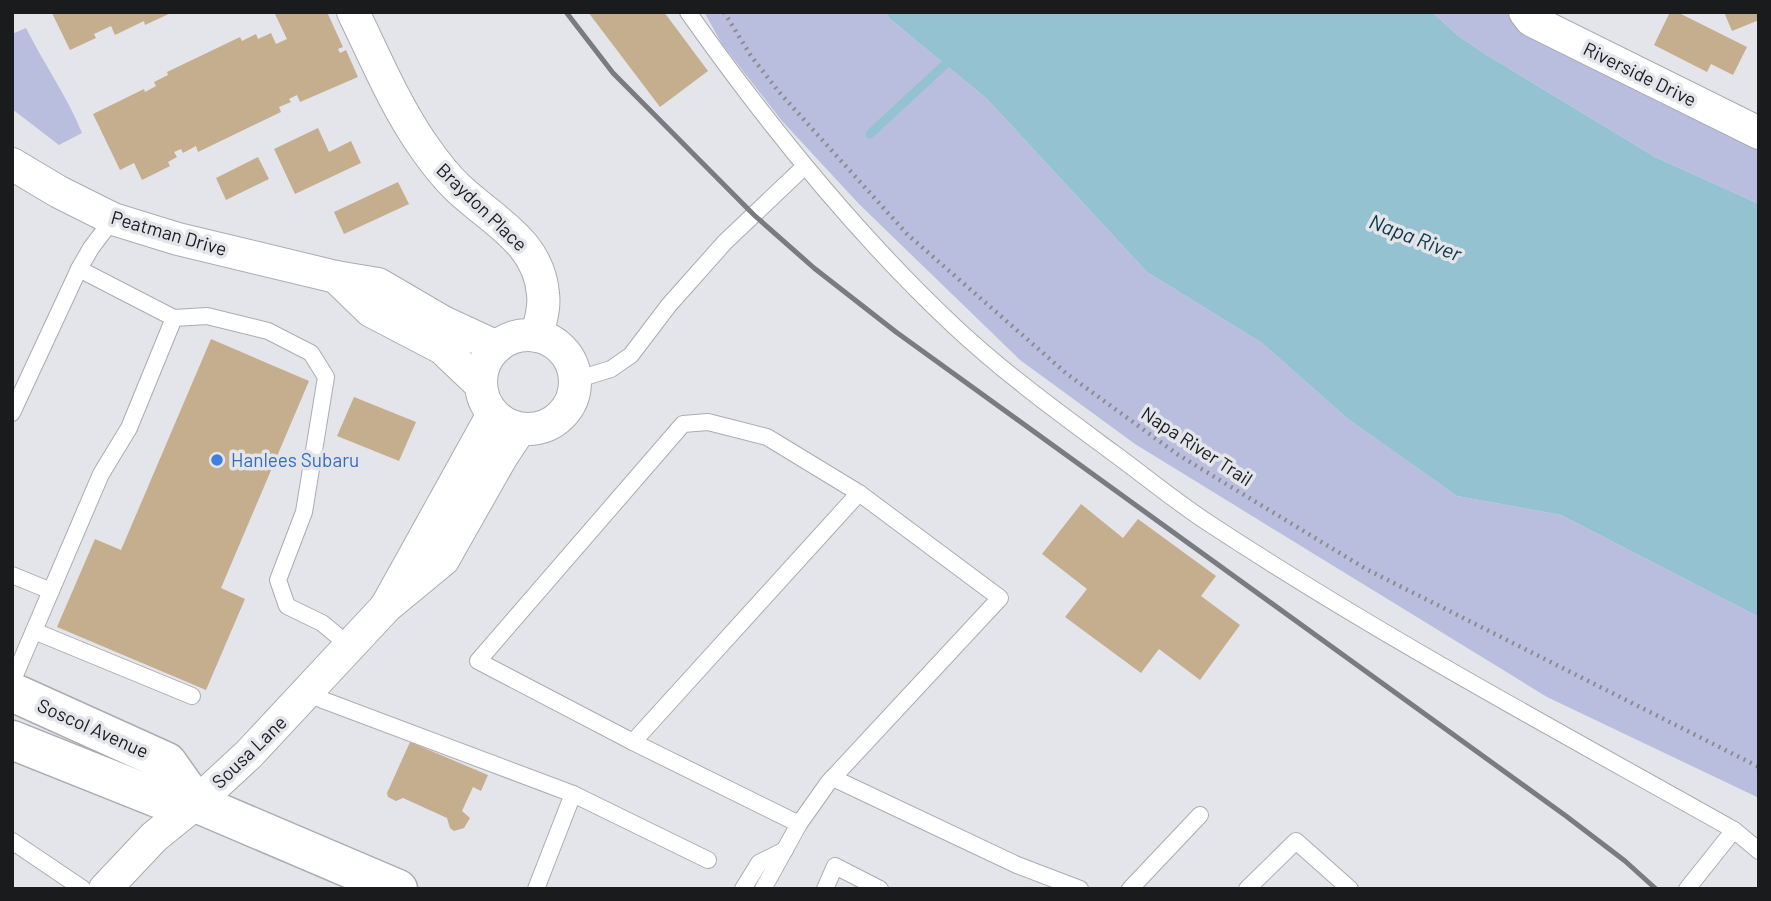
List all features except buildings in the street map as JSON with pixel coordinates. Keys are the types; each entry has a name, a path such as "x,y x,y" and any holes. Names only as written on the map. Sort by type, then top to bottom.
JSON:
{"main road":[{"name":"Soscol Avenue","path":"12,692 167,762 196,803"},
{"name":"Soscol Avenue","path":"12,740 170,803 196,803 351,875 398,889"}],"street":[{"name":"Braydon Place","path":"353,12 404,115 422,145 461,190 517,237 529,252 539,274 543,293 544,305 537,336"},
{"name":"Riverside Drive","path":"1535,15 1759,133"},
{"name":"Peatman Drive","path":"14,168 113,219 178,239 336,277 377,284 443,321 497,346"},
{"path":"336,277 371,311 442,348 481,384"},
{"path":"537,336 556,344 570,360 575,380 573,394 559,417 541,427 520,429 493,414 484,400 481,384 485,364 497,346 516,337 537,336"},
{"name":"Sousa Lane","path":"386,607 493,414"},
{"name":"Sousa Lane","path":"105,889 154,837 196,803 243,759 386,607 443,560 520,429"}],"lane":[{"path":"688,12 804,167 880,251 955,327 1044,402 1208,522 1418,652 1734,830 1759,851"},
{"path":"575,380 611,369 631,355 669,305 725,242 804,167"},
{"path":"12,413 79,269 91,247 113,219"},
{"path":"79,269 174,318 207,316 268,331 311,353 326,377 304,512 278,580 287,606 321,622 351,647"},
{"path":"12,682 101,474 129,428 174,318"},
{"path":"763,889 799,824 833,778 1000,598 859,493 767,437 708,422 683,424 478,661 632,742 799,824"},
{"path":"632,742 859,493"},
{"path":"12,575 51,591"},
{"path":"34,631 192,696"},
{"path":"307,694 573,794 708,860"},
{"path":"833,778 1017,865 1080,889"},
{"path":"536,889 573,794"},
{"path":"1130,889 1200,815"},
{"path":"1687,889 1734,830"},
{"path":"12,841 83,889"},
{"path":"1247,889 1296,841 1350,889"},
{"path":"743,889 760,863 785,849"},
{"path":"825,889 835,866 880,889"}],"path":[{"name":"Napa River Trail","path":"724,12 751,56 779,92 908,234 1067,374 1177,454 1366,569 1759,767"}],"shaded area":[{"path":"704,12 886,12 889,18 987,99 1147,272 1262,343 1348,419 1457,496 1561,515 1759,617 1759,798 1547,697 1135,444 1020,360 859,204 782,121 722,44"},
{"path":"1432,12 1525,12 1759,133 1759,204 1655,157 1485,54 1457,35"},
{"path":"26,28 82,133 59,145 12,109 12,34"}],"water":[{"name":"Napa River","path":"886,12 1432,12 1457,35 1485,54 1655,157 1759,204 1759,617 1561,515 1457,496 1348,419 1262,343 1147,272 987,99 889,18"}],"waterway":[{"path":"870,134 953,57"}],"railway":[{"path":"566,12 613,73 754,215 814,268 896,332 1566,816 1625,861 1656,889"}],"place":[{"name":"Hanlees Subaru","path":"217,460"}]}
